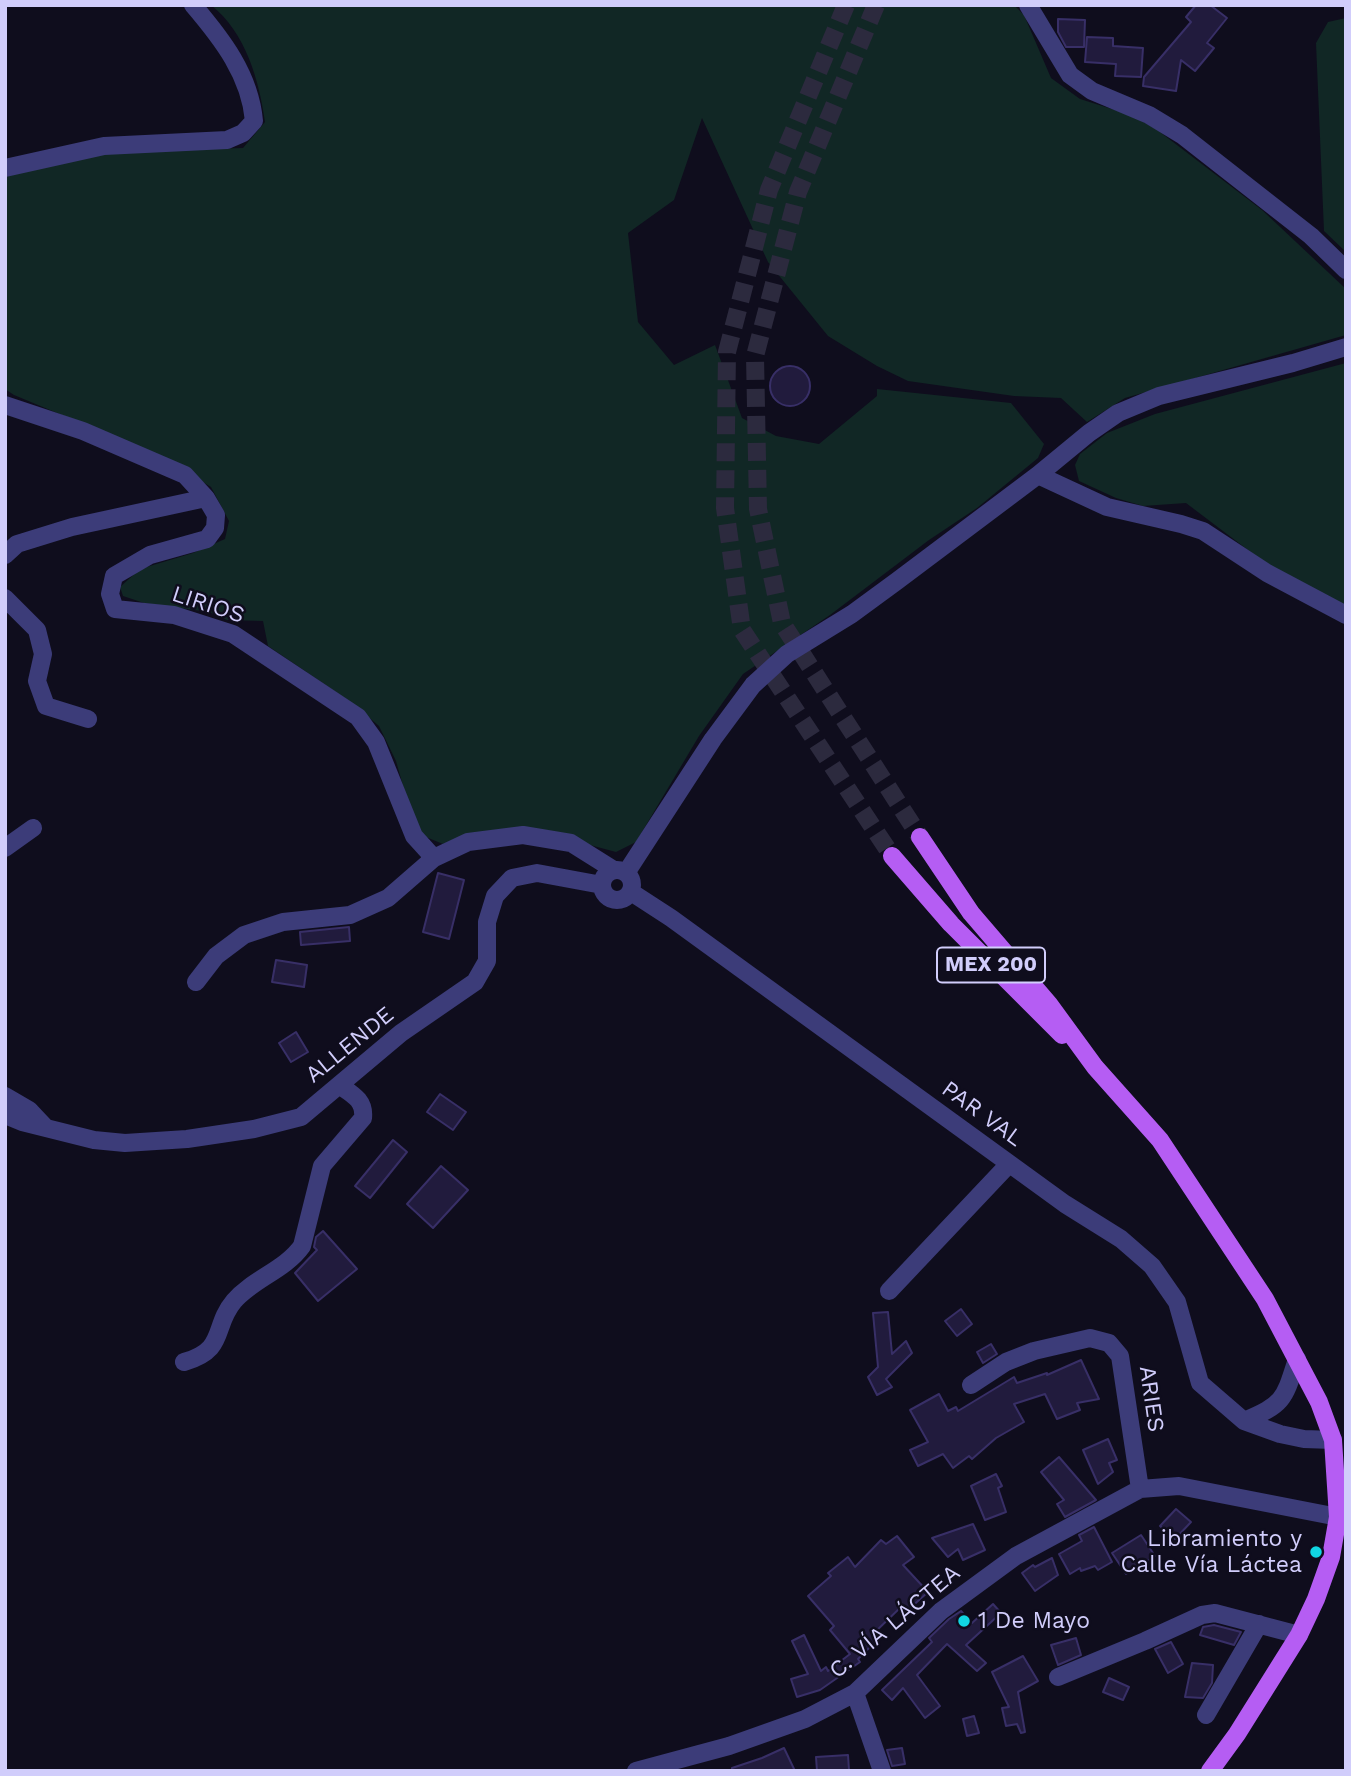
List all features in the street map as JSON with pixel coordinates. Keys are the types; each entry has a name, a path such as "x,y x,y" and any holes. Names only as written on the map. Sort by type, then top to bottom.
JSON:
{"main road":[{"name":"MEX 200","path":"920,837 971,913 1049,1004 1095,1066 1160,1140 1265,1299 1319,1402 1333,1440 1338,1517 1331,1557 1316,1600 1299,1635 1237,1734 1210,1771"},
{"name":"MEX 200","path":"892,856 951,924 1035,1010 1095,1066"}],"street":[{"path":"5,169 104,146 227,140 243,133 254,121 247,85 225,42 193,5"},
{"path":"1028,5 1070,75 1093,91 1149,114 1182,135 1311,236 1346,270"},
{"path":"196,982 216,956 244,935 283,922 350,915 388,898 434,858 468,842 523,835 571,843 620,871 633,885 627,897 614,900 608,897 602,885 608,873 620,871 753,685 787,654 852,614 1118,413 1158,396 1305,360 1346,347"},
{"path":"5,405 83,431 186,475 206,498 72,527 17,544 5,555"},
{"path":"1038,475 1107,507 1203,531 1267,573 1346,615"},
{"name":"LIRIOS","path":"206,498 216,515 215,528 206,539 150,555 114,576 110,594 115,609 174,615 233,634 358,717 376,742 414,836 434,858"},
{"path":"5,598 37,630 43,654 37,681 46,706 88,719"},
{"path":"5,848 33,828"},
{"name":"ALLENDE","path":"5,1115 22,1122 94,1140 125,1143 241,1131 301,1116 401,1033 475,982 487,961 487,922 495,896 512,878 537,873 602,885"},
{"name":"PAR VAL","path":"631,892 671,918 1065,1204 1121,1239 1152,1266 1177,1302 1200,1383 1244,1421 1280,1434 1304,1439 1333,1440"},
{"path":"184,1362 201,1357 209,1350 231,1305 241,1293 295,1255 302,1246 322,1166 363,1118 363,1106 358,1098 339,1085"},
{"path":"5,1096 29,1110 46,1126"},
{"path":"889,1292 1009,1164"},
{"name":"ARIES","path":"971,1384 1006,1362 1034,1351 1090,1338 1109,1343 1120,1356 1140,1489"},
{"path":"1244,1421 1271,1410 1283,1398 1297,1359"},
{"name":"C. VÍA LÁCTEA","path":"636,1771 729,1746 792,1724 855,1693 942,1611 1016,1556 1140,1489 1179,1486 1338,1517"},
{"path":"1058,1677 1202,1615 1214,1614 1299,1635"},
{"path":"1206,1715 1259,1625"},
{"path":"855,1693 882,1771"}],"green space":[{"path":"211,5 1014,5 1024,15 1051,78 1080,99 1131,115 1156,129 1262,210 1346,289 1346,335 1125,398 1087,422 1061,398 1014,396 908,381 877,366 828,336 768,262 702,118 674,200 628,233 638,322 674,365 715,345 742,418 776,436 819,444 877,396 877,389 1011,403 1044,444 1038,458 977,508 929,540 830,615 743,674 699,736 636,842 616,852 545,833 487,832 443,844 421,835 409,807 396,761 379,726 348,700 268,646 263,621 227,620 209,612 144,603 123,596 120,587 140,569 193,553 225,539 229,521 211,487 158,455 5,389 5,176 104,152 243,148 265,122 249,58 233,29"},
{"path":"1346,18 1346,252 1324,231 1316,43 1328,22"},
{"path":"1346,363 1346,608 1281,575 1186,503 1143,506 1116,498 1079,481 1075,465 1080,454 1107,433 1155,414"}],"building":[{"path":"1196,5 1210,5 1227,18 1207,43 1214,48 1195,71 1181,60 1176,91 1143,86 1144,77 1191,22 1186,17"},
{"path":"1058,19 1085,20 1084,47 1066,47 1058,32"},
{"path":"1087,37 1113,38 1113,46 1143,48 1141,77 1115,76 1116,64 1085,62"},
{"path":"790,366 804,372 810,386 804,400 790,406 776,400 770,386 776,372"},
{"path":"438,873 464,880 449,939 423,932"},
{"path":"349,927 350,941 301,945 300,932"},
{"path":"276,960 307,965 304,987 272,982"},
{"path":"296,1032 308,1052 291,1062 279,1043"},
{"path":"440,1094 466,1112 453,1130 427,1112"},
{"path":"393,1140 407,1152 370,1198 355,1186"},
{"path":"441,1166 468,1190 433,1228 407,1204"},
{"path":"323,1231 357,1269 318,1301 295,1273 317,1250 314,1247 316,1237"},
{"path":"961,1309 972,1324 957,1336 945,1321"},
{"path":"888,1312 892,1354 906,1341 912,1353 886,1379 892,1387 877,1395 868,1377 878,1367 873,1313"},
{"path":"991,1344 997,1354 983,1363 977,1352"},
{"path":"1081,1360 1099,1399 1077,1403 1080,1410 1057,1419 1045,1394 1014,1404 1024,1422 996,1438 972,1459 969,1456 953,1468 943,1454 918,1466 910,1450 928,1442 910,1410 939,1394 948,1411 956,1407 958,1411 1014,1377 1017,1383 1047,1375"},
{"path":"1108,1439 1117,1460 1109,1463 1113,1472 1098,1484 1083,1450"},
{"path":"1059,1457 1096,1500 1065,1517 1057,1504 1064,1500 1041,1472"},
{"path":"996,1474 1002,1486 998,1488 1006,1512 985,1520 971,1486"},
{"path":"1176,1509 1191,1522 1175,1539 1160,1526"},
{"path":"973,1524 985,1550 963,1560 958,1549 948,1557 932,1538"},
{"path":"1094,1527 1112,1562 1098,1570 1095,1566 1081,1571 1080,1568 1070,1574 1059,1554 1082,1541 1079,1535"},
{"path":"1141,1535 1155,1556 1126,1574 1112,1553"},
{"path":"897,1536 914,1557 903,1565 928,1592 908,1610 903,1605 873,1634 878,1639 858,1659 860,1662 820,1690 797,1697 791,1679 808,1674 792,1641 804,1635 821,1671 826,1667 828,1671 850,1654 830,1630 834,1626 808,1596 831,1576 828,1573 848,1557 855,1567 881,1540 886,1544"},
{"path":"1052,1558 1058,1575 1035,1591 1022,1573 1033,1565 1035,1567"},
{"path":"993,1604 1001,1613 966,1645 986,1663 977,1671 947,1644 917,1675 940,1706 925,1718 903,1688 892,1700 882,1690 932,1642 929,1638 949,1619 961,1611 972,1623"},
{"path":"1214,1625 1241,1632 1234,1645 1200,1635 1203,1627"},
{"path":"1076,1638 1081,1655 1058,1665 1051,1645"},
{"path":"1171,1642 1183,1664 1168,1673 1155,1649"},
{"path":"1023,1656 1038,1681 1018,1692 1025,1732 1021,1733 1017,1724 1006,1726 1002,1708 1009,1707 992,1672"},
{"path":"1192,1663 1213,1665 1212,1683 1203,1698 1185,1697"},
{"path":"1109,1678 1129,1687 1123,1700 1103,1692"},
{"path":"974,1716 979,1733 967,1736 963,1719"},
{"path":"784,1748 795,1771 732,1771 732,1768"},
{"path":"902,1748 905,1764 892,1766 887,1750"},
{"path":"848,1755 849,1770 817,1771 816,1757"}],"tunnel":[{"path":"846,5 769,190 727,352 725,508 742,630 892,856"},
{"path":"876,5 798,192 755,356 758,509 782,623 920,837"}],"place":[{"name":"Libramiento y Calle Vía Láctea","path":"1316,1552"},
{"name":"1 De Mayo","path":"964,1621"}]}
